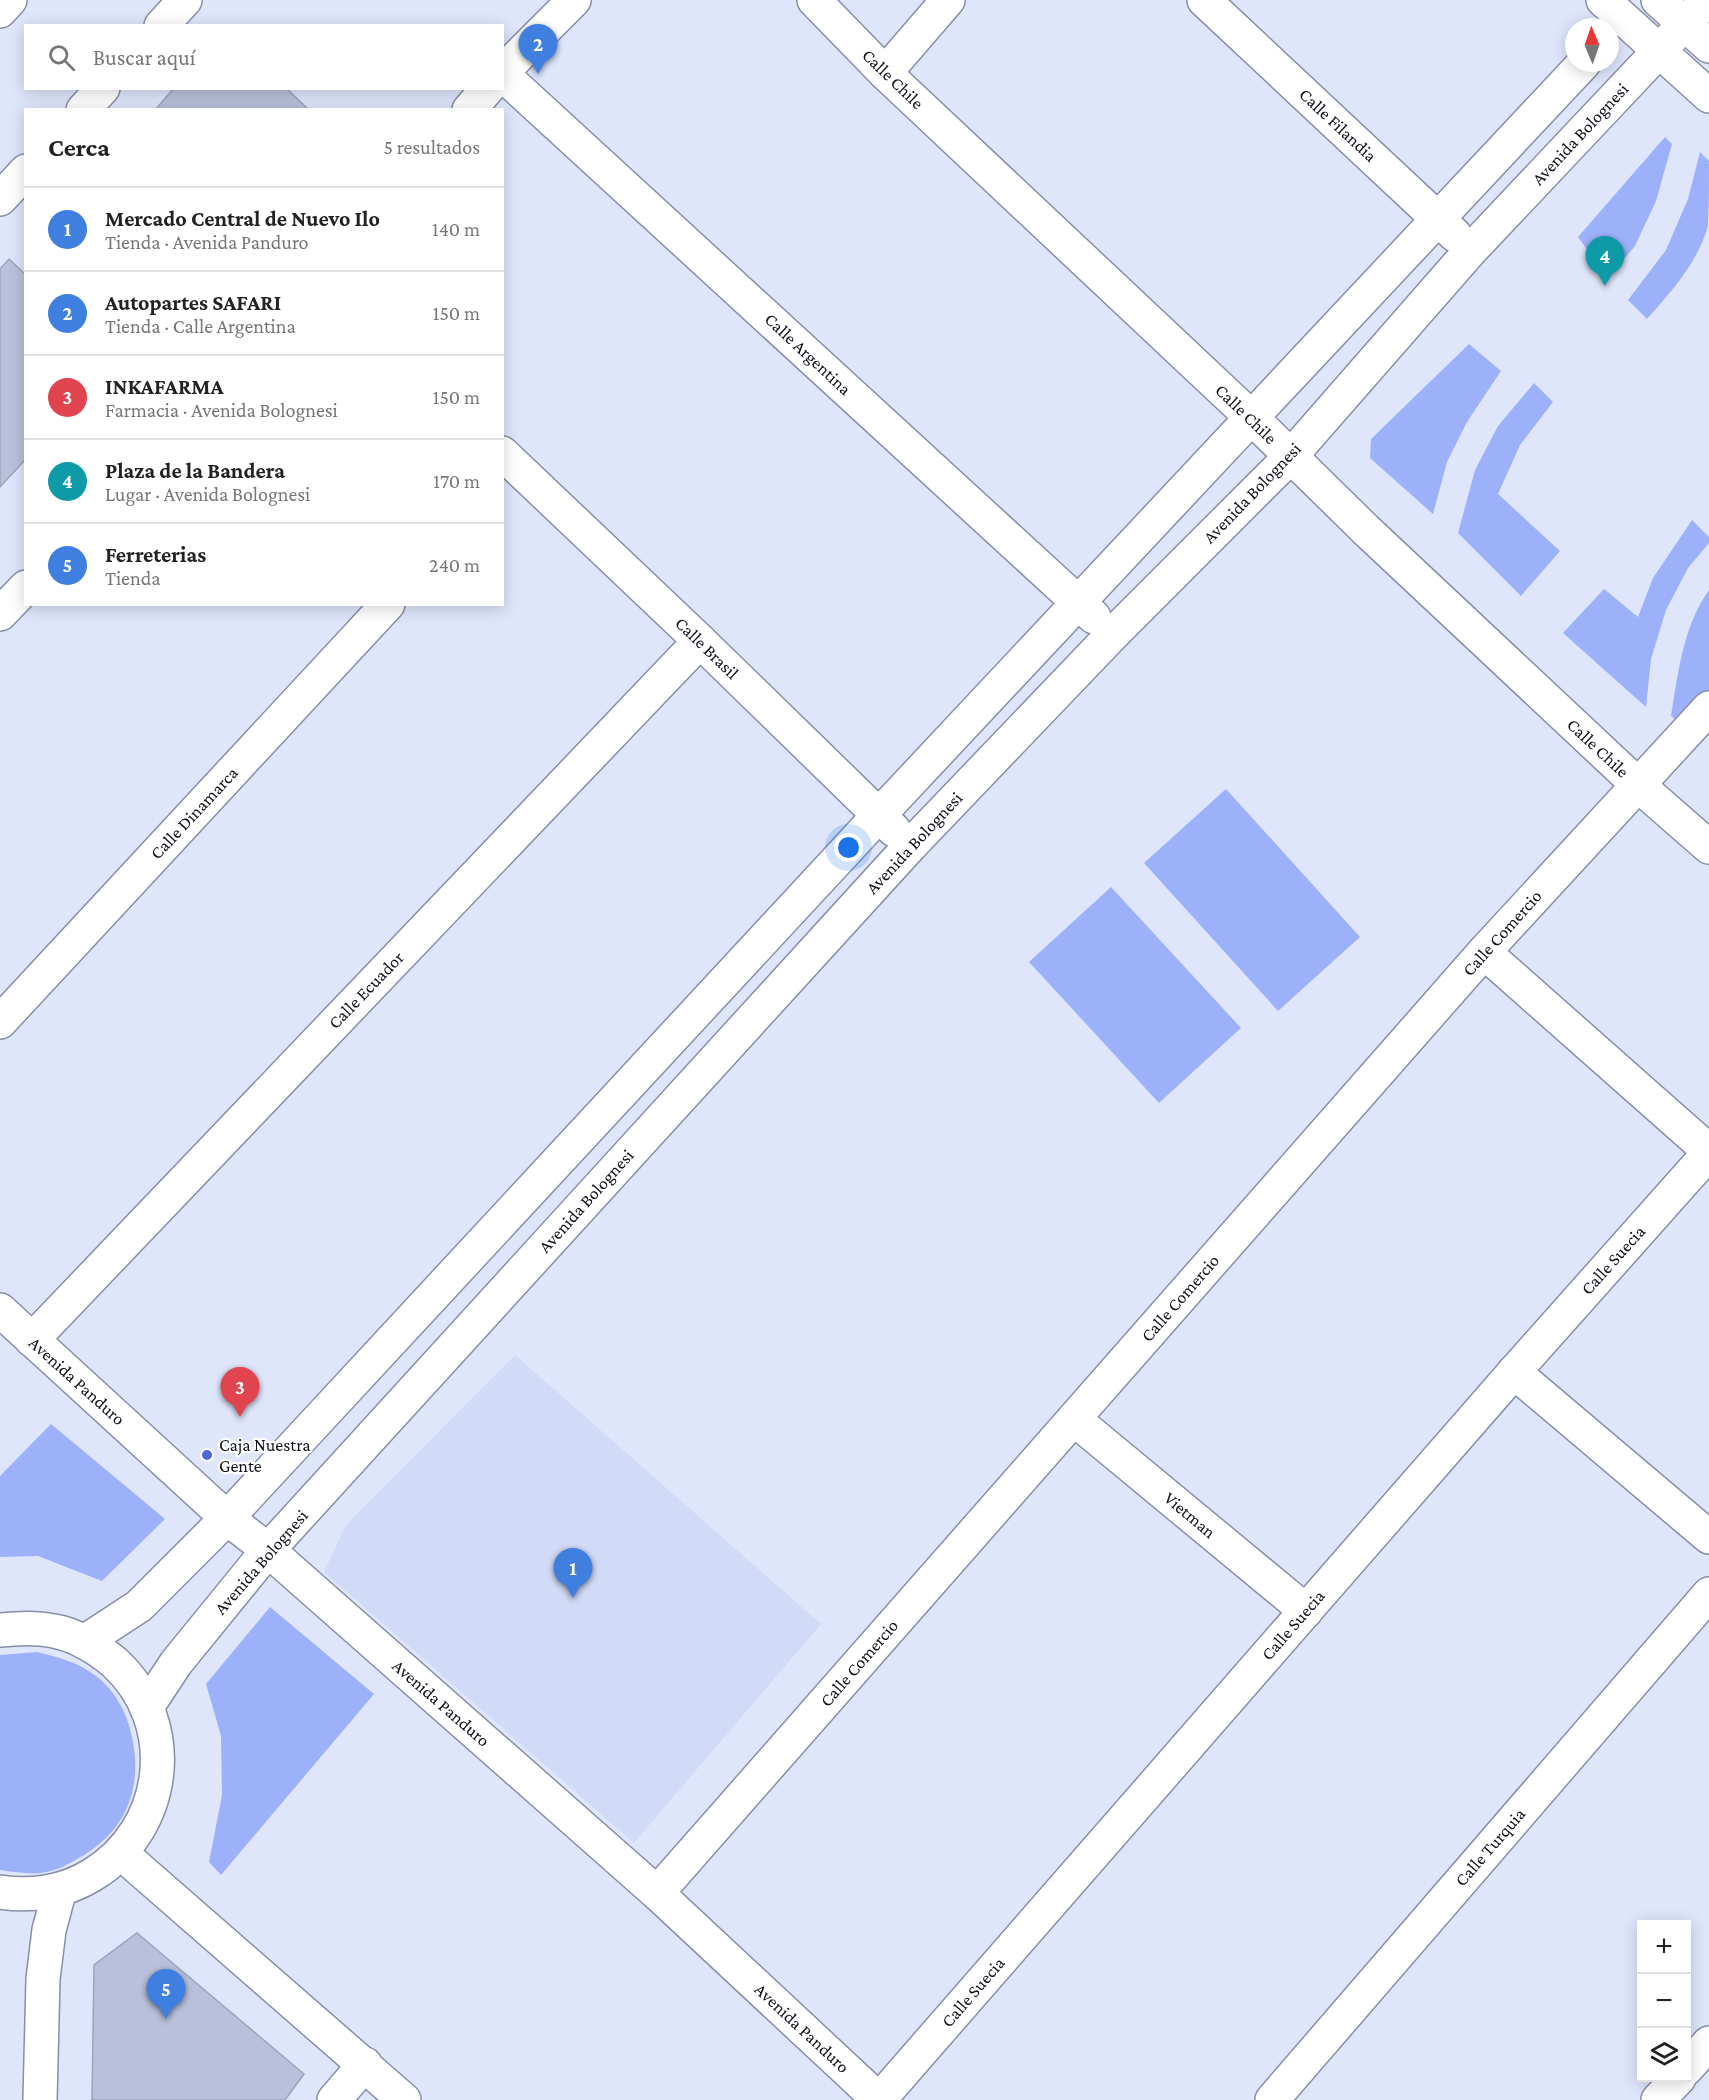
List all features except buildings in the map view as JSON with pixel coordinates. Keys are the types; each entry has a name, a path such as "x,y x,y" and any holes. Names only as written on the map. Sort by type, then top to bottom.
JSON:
{"street":[{"path":"0,11 10,0"},
{"path":"163,24 185,0"},
{"name":"Calle Chile","path":"814,0 885,73 1252,418 1366,530 1638,786 1709,847"},
{"path":"885,73 948,0"},
{"name":"Calle Filandia","path":"1204,0 1471,250"},
{"path":"1658,0 1709,46"},
{"name":"Avenida Bolognesi","path":"147,1707 176,1663 268,1550 911,845 1113,634 1290,456 1471,250 1707,0"},
{"path":"504,71 558,5"},
{"path":"1620,14 1709,96"},
{"path":"84,1642 139,1606 227,1518 879,815 1576,72"},
{"name":"Calle Argentina","path":"504,75 1113,634"},
{"path":"85,108 101,90"},
{"path":"472,108 486,90"},
{"path":"0,199 24,173"},
{"name":"Calle Brasil","path":"507,467 700,641 911,845"},
{"path":"0,614 24,589"},
{"name":"Calle Dinamarca","path":"0,1022 386,606"},
{"name":"Calle Ecuador","path":"32,1340 700,641"},
{"name":"Calle Comercio","path":"657,1893 1484,952 1709,708"},
{"path":"1484,952 1709,1152"},
{"name":"Calle Suecia","path":"879,2100 1514,1371 1709,1152"},
{"name":"Avenida Panduro","path":"0,1310 227,1518 268,1550 657,1893 879,2100"},
{"path":"1514,1371 1709,1537"},
{"name":"Vietman","path":"1074,1419 1306,1611"},
{"name":"Calle Turquia","path":"1272,2100 1709,1593"},
{"path":"0,1629 26,1627 56,1631 84,1642 104,1654 121,1669 136,1687 147,1707 156,1737 158,1769 153,1799 140,1828 121,1853 103,1869 83,1881 60,1889 36,1894 0,1892"},
{"path":"121,1853 404,2100"},
{"path":"40,2100 43,1979 50,1930 60,1889"},
{"path":"1691,2063 1709,2043"},
{"path":"334,2100 365,2064"},
{"path":"1658,2100 1674,2082"}],"shaded area":[{"path":"1665,137 1672,144 1656,201 1635,246 1608,278 1578,237"},
{"path":"1700,152 1709,161 1708,226 1691,264 1647,319 1628,300 1666,250 1688,199"},
{"path":"1469,344 1501,371 1467,422 1447,462 1433,514 1370,458 1371,439"},
{"path":"1534,383 1553,402 1520,445 1498,494 1560,551 1521,596 1458,533 1475,470 1498,426"},
{"path":"1692,520 1709,537 1709,543 1688,568 1666,610 1651,659 1646,707 1563,633 1604,589 1638,617 1653,578"},
{"path":"1709,590 1709,697 1682,725 1671,716 1679,667 1693,619"},
{"path":"1226,789 1360,937 1278,1011 1144,863"},
{"path":"1111,887 1241,1028 1159,1103 1029,962"},
{"path":"515,1355 821,1624 634,1843 324,1572 346,1525"},
{"path":"51,1424 165,1519 102,1581 38,1556 0,1557 0,1476"},
{"path":"270,1607 374,1694 221,1875 209,1862 222,1795 221,1736 206,1684"},
{"path":"37,1652 82,1667 103,1682 116,1697 131,1733 135,1778 132,1794 118,1823 95,1848 66,1865 46,1872 0,1870 0,1655"}],"place":[{"name":"Autopartes SAFARI","path":"538,74"},
{"name":"Plaza de la Bandera","path":"1605,286"},
{"name":"INKAFARMA","path":"240,1417"},
{"name":"Caja Nuestra Gente","path":"207,1455"},
{"name":"Mercado Central de Nuevo Ilo","path":"573,1598"},
{"name":"Ferreterias","path":"166,2019"}]}
